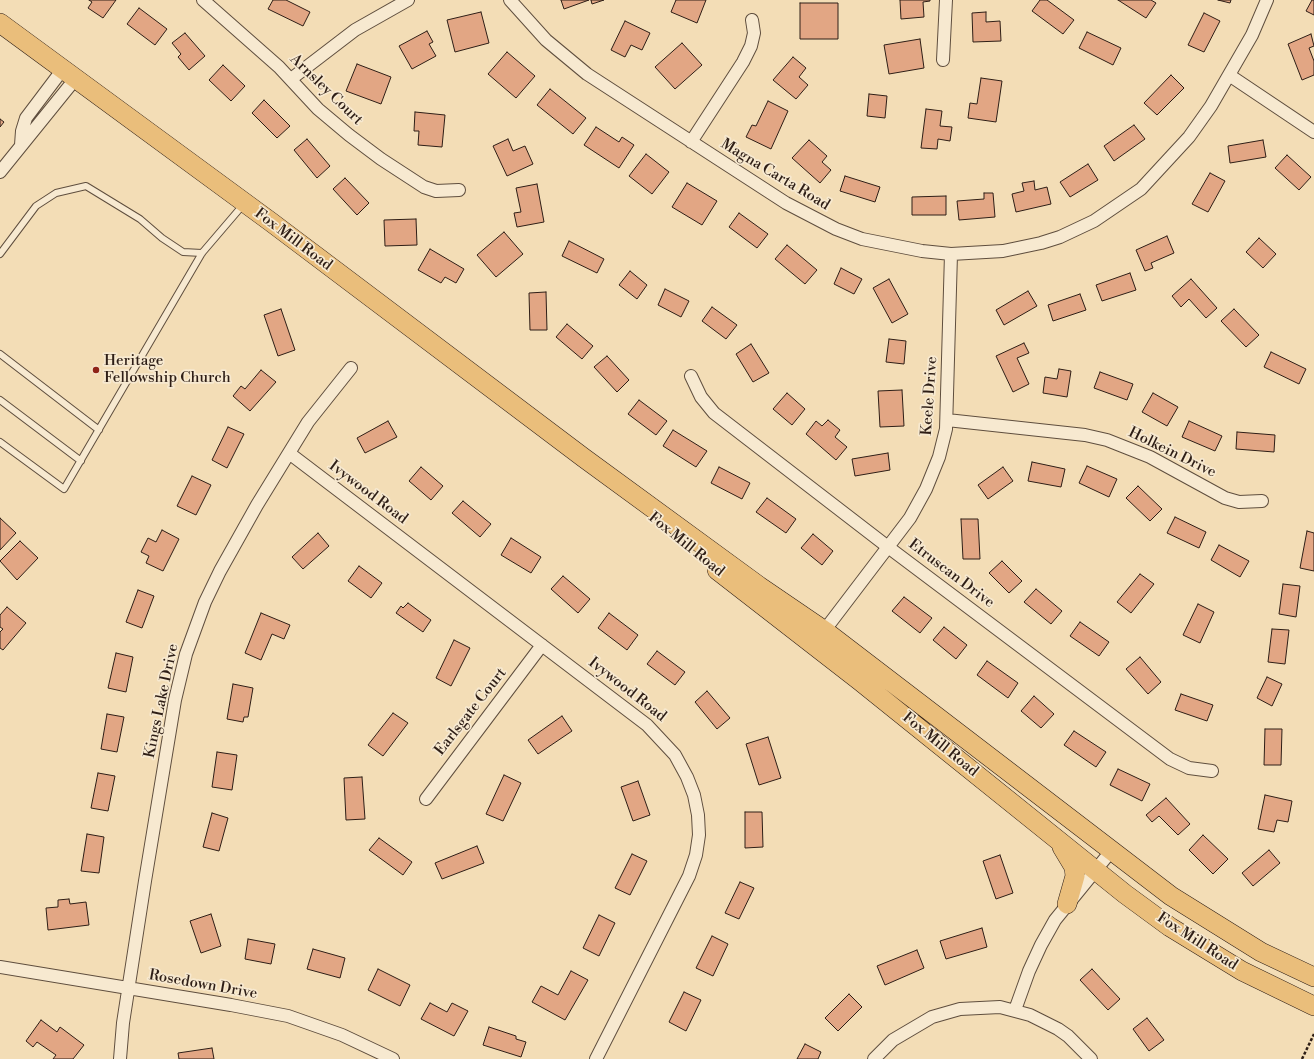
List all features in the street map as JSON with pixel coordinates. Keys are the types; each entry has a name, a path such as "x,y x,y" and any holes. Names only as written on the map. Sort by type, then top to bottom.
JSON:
{"main road":[{"name":"Fox Mill Road","path":"0,23 584,458 759,586 1095,870 1170,927 1197,945 1242,971 1314,1006"},
{"name":"Fox Mill Road","path":"819,638 1112,850 1171,896 1262,952 1314,977"},
{"path":"1059,840 1075,871 1074,881 1067,904"}],"street":[{"name":"Arnsley Court","path":"203,0 240,31 291,79 318,108 349,135 381,159 424,187 436,191 459,190"},
{"path":"291,79 355,30 408,0"},
{"name":"Magna Carta Road","path":"510,0 546,40 574,64 786,203 836,229 862,239 922,251 951,254 1002,251 1041,243 1077,230 1111,211 1141,189 1188,137 1211,106 1252,35 1267,0"},
{"path":"943,60 946,0"},
{"path":"691,142 743,62 751,46 754,33 752,20"},
{"path":"0,172 21,145 69,74"},
{"path":"1229,75 1314,132"},
{"name":"Keele Drive","path":"819,638 910,518 926,489 939,457 947,420 951,254"},
{"name":"Kings Lake Drive","path":"120,1059 145,881 173,716 186,654 205,602 220,571 289,453 322,403 351,368"},
{"name":"Etruscan Drive","path":"691,376 701,397 714,413 888,547 1170,759 1189,768 1212,771"},
{"name":"Holkein Drive","path":"947,420 1085,435 1107,440 1150,457 1225,498 1239,502 1262,501"},
{"name":"Ivywood Road","path":"289,453 657,734 675,755 687,777 694,795 698,815 699,835 697,849 689,876 596,1059"},
{"name":"Earlsgate Court","path":"426,799 447,768 542,645"},
{"path":"1016,1010 1041,945 1067,904 1112,850"},
{"name":"Rosedown Drive","path":"0,967 231,1005 288,1016 342,1034 393,1059"},
{"path":"874,1059 893,1040 932,1017 974,1007 1000,1007 1016,1010 1058,1029 1068,1036 1091,1059"}],"lane":[{"path":"0,254 36,206 56,193 86,186 140,219 162,238 183,252 202,253"},
{"path":"0,442 64,489 202,253 244,204"},
{"path":"0,354 99,430"},
{"path":"0,400 81,461"}],"path":[{"path":"1302,1059 1314,1034"}],"building":[{"path":"89,0 116,0 103,18 88,8 92,2"},
{"path":"273,0 286,0 310,12 303,26 268,9"},
{"path":"561,0 589,0 564,9"},
{"path":"591,0 604,0 592,4"},
{"path":"676,0 706,0 697,23 671,12"},
{"path":"900,0 930,1 923,2 924,17 901,19"},
{"path":"1040,0 1047,0 1074,20 1063,34 1032,11"},
{"path":"1118,0 1151,0 1156,3 1146,18"},
{"path":"1218,0 1231,0 1230,3"},
{"path":"1312,0 1314,0 1314,15 1306,11"},
{"path":"800,3 838,3 838,39 800,39"},
{"path":"139,8 167,29 155,45 127,24"},
{"path":"481,12 489,43 455,52 447,20"},
{"path":"986,12 986,22 1000,21 1001,41 973,42 972,13"},
{"path":"1204,13 1220,21 1204,52 1188,45"},
{"path":"625,21 650,33 642,50 631,45 625,57 611,50"},
{"path":"427,31 433,42 429,44 436,56 412,69 399,46"},
{"path":"1087,32 1121,48 1113,65 1079,48"},
{"path":"185,33 205,56 189,70 178,57 181,54 172,43"},
{"path":"1311,34 1314,46 1309,48 1314,61 1314,75 1302,80 1288,44"},
{"path":"920,39 924,68 889,74 884,45"},
{"path":"682,43 702,65 675,89 655,67"},
{"path":"507,52 535,76 516,98 488,74"},
{"path":"793,57 806,68 799,77 808,85 796,99 773,80"},
{"path":"357,64 391,77 381,104 346,91"},
{"path":"223,65 245,86 231,101 209,80"},
{"path":"1171,75 1184,88 1157,115 1144,103"},
{"path":"981,78 1002,81 996,122 968,118 970,103 977,104"},
{"path":"550,89 586,118 573,134 537,105"},
{"path":"869,94 887,96 885,118 867,116"},
{"path":"264,100 290,126 277,138 252,113"},
{"path":"768,101 788,111 771,149 746,137 752,125 756,126"},
{"path":"926,109 942,111 940,126 952,127 950,141 938,139 937,149 921,148"},
{"path":"415,112 445,115 442,147 418,145 419,131 414,131"},
{"path":"0,119 4,122 0,127"},
{"path":"1134,125 1145,139 1114,161 1104,146"},
{"path":"596,127 619,142 622,137 634,145 619,168 584,145"},
{"path":"307,139 330,166 317,178 294,150"},
{"path":"508,139 513,151 525,146 533,164 507,176 493,146"},
{"path":"809,140 827,156 822,162 831,170 820,183 792,158"},
{"path":"1263,140 1266,157 1230,163 1228,146"},
{"path":"646,154 669,172 652,194 629,176"},
{"path":"1287,155 1311,177 1299,190 1275,168"},
{"path":"1088,164 1098,180 1070,197 1060,182"},
{"path":"1210,173 1225,181 1208,212 1192,204"},
{"path":"845,176 880,187 875,202 840,191"},
{"path":"345,178 369,203 357,215 333,189"},
{"path":"1034,181 1035,190 1047,187 1051,204 1016,212 1012,194 1024,191 1022,183"},
{"path":"687,183 717,201 702,225 672,207"},
{"path":"537,184 544,222 517,227 514,213 521,212 516,188"},
{"path":"984,193 993,193 995,217 959,220 957,201 984,199"},
{"path":"946,196 946,215 912,215 912,197"},
{"path":"739,213 768,234 757,248 729,227"},
{"path":"416,219 417,245 385,246 384,220"},
{"path":"504,232 523,254 496,277 477,255"},
{"path":"1167,236 1174,253 1151,263 1153,268 1145,271 1136,250"},
{"path":"1259,238 1276,254 1263,268 1246,252"},
{"path":"569,241 604,259 597,273 562,256"},
{"path":"787,245 817,270 805,284 775,259"},
{"path":"430,249 464,269 456,283 445,277 441,283 418,270"},
{"path":"841,268 862,279 854,294 834,284"},
{"path":"630,271 647,285 637,299 619,285"},
{"path":"1130,273 1136,290 1102,301 1096,285"},
{"path":"889,279 908,314 892,323 873,288"},
{"path":"1191,279 1217,308 1206,318 1189,299 1181,307 1172,296"},
{"path":"665,289 689,301 681,317 658,305"},
{"path":"1028,291 1037,306 1004,325 996,310"},
{"path":"546,292 547,330 530,330 529,293"},
{"path":"1080,294 1086,310 1053,321 1048,305"},
{"path":"712,307 737,325 726,339 702,321"},
{"path":"281,309 295,350 278,356 264,315"},
{"path":"1234,309 1259,335 1246,347 1221,321"},
{"path":"567,324 593,346 582,359 556,337"},
{"path":"889,339 906,341 904,364 886,362"},
{"path":"1024,343 1029,353 1017,358 1029,384 1013,392 996,356"},
{"path":"751,344 769,373 753,382 736,354"},
{"path":"1271,352 1306,369 1299,384 1264,367"},
{"path":"607,356 629,380 617,392 594,367"},
{"path":"1059,369 1071,371 1067,397 1043,393 1045,377 1057,379"},
{"path":"261,370 276,382 250,411 233,396 241,386 245,389"},
{"path":"1100,372 1133,384 1127,400 1094,388"},
{"path":"902,390 904,426 880,427 878,391"},
{"path":"787,393 805,409 792,425 773,409"},
{"path":"1153,393 1178,407 1167,426 1142,412"},
{"path":"639,400 667,421 656,435 628,414"},
{"path":"828,420 840,430 835,437 847,447 836,460 806,434 816,421 822,426"},
{"path":"388,421 397,437 365,453 357,438"},
{"path":"1189,421 1222,436 1215,451 1182,437"},
{"path":"228,427 244,434 227,468 212,460"},
{"path":"673,430 707,451 696,467 663,446"},
{"path":"1237,432 1275,435 1274,452 1236,449"},
{"path":"888,453 890,470 855,476 852,459"},
{"path":"1032,462 1065,469 1061,487 1028,481"},
{"path":"1087,466 1117,479 1109,497 1079,483"},
{"path":"421,467 443,486 431,500 409,481"},
{"path":"719,467 750,483 742,499 711,483"},
{"path":"1003,467 1013,481 988,499 978,485"},
{"path":"192,476 211,485 196,515 177,506"},
{"path":"1138,486 1162,509 1150,521 1126,498"},
{"path":"767,498 796,519 786,533 756,512"},
{"path":"463,501 491,524 480,537 452,513"},
{"path":"1175,517 1206,532 1199,548 1167,533"},
{"path":"0,518 16,533 0,550"},
{"path":"961,519 978,519 980,559 963,559"},
{"path":"162,530 179,539 163,571 146,563 149,556 141,552 148,538 156,542"},
{"path":"1307,531 1314,533 1314,571 1300,568"},
{"path":"318,533 329,546 303,569 292,557"},
{"path":"813,534 833,551 822,565 801,548"},
{"path":"511,538 541,557 531,573 501,555"},
{"path":"20,541 38,558 17,580 0,561"},
{"path":"1219,545 1249,561 1240,577 1211,560"},
{"path":"1002,561 1022,581 1009,593 989,573"},
{"path":"359,566 382,583 371,598 348,581"},
{"path":"1140,574 1154,584 1131,613 1117,602"},
{"path":"563,576 590,599 578,613 551,589"},
{"path":"1283,584 1300,586 1296,617 1279,614"},
{"path":"1036,589 1062,611 1051,624 1024,602"},
{"path":"138,590 154,596 142,628 126,622"},
{"path":"904,597 932,618 920,633 892,611"},
{"path":"408,603 431,620 423,632 396,613 401,606 403,608"},
{"path":"1198,604 1214,612 1200,643 1183,635"},
{"path":"7,607 26,623 3,650 0,648 0,632 3,629 0,627 0,615"},
{"path":"261,613 290,625 284,639 272,634 261,660 245,653"},
{"path":"609,613 638,635 627,650 598,628"},
{"path":"1080,622 1109,642 1099,656 1070,636"},
{"path":"944,627 967,645 956,659 933,640"},
{"path":"1272,629 1289,630 1285,664 1268,662"},
{"path":"454,640 470,648 451,686 436,678"},
{"path":"657,651 685,672 675,685 647,664"},
{"path":"116,653 133,657 126,692 108,688"},
{"path":"1140,657 1161,682 1148,694 1126,669"},
{"path":"987,661 1018,683 1008,698 977,675"},
{"path":"1267,677 1282,684 1272,706 1257,698"},
{"path":"233,684 253,688 248,717 244,717 243,722 227,719"},
{"path":"707,691 730,718 717,729 695,702"},
{"path":"1181,694 1213,705 1207,721 1175,710"},
{"path":"1034,696 1054,714 1041,728 1021,711"},
{"path":"393,713 408,723 383,756 368,745"},
{"path":"107,714 124,717 117,752 101,749"},
{"path":"562,716 572,731 538,754 528,740"},
{"path":"1265,729 1282,729 1281,765 1264,765"},
{"path":"1074,731 1106,752 1096,767 1064,745"},
{"path":"768,737 781,778 759,785 746,744"},
{"path":"217,752 237,755 232,790 212,787"},
{"path":"1118,769 1150,784 1142,801 1110,785"},
{"path":"98,773 115,776 108,811 91,808"},
{"path":"504,775 521,783 503,821 486,814"},
{"path":"362,777 365,819 346,820 344,778"},
{"path":"638,781 650,815 633,821 621,787"},
{"path":"1265,795 1292,801 1288,822 1277,820 1274,832 1258,829"},
{"path":"1166,798 1190,824 1178,835 1159,816 1152,822 1146,815"},
{"path":"745,812 762,812 763,847 745,848"},
{"path":"212,813 228,818 219,851 203,847"},
{"path":"87,834 104,837 99,873 81,871"},
{"path":"1203,835 1228,859 1213,874 1189,850"},
{"path":"379,838 412,862 403,875 369,850"},
{"path":"477,846 484,863 442,879 435,863"},
{"path":"1269,850 1280,863 1253,886 1242,873"},
{"path":"632,854 647,861 630,895 615,888"},
{"path":"1000,855 1013,893 996,899 983,861"},
{"path":"740,882 754,888 739,919 725,913"},
{"path":"69,899 70,904 86,902 89,925 48,930 46,908 58,907 58,900"},
{"path":"211,914 221,946 201,953 190,921"},
{"path":"599,915 615,923 599,956 583,948"},
{"path":"982,928 987,947 946,959 940,941"},
{"path":"712,936 728,944 713,976 696,968"},
{"path":"248,939 275,944 271,964 245,959"},
{"path":"313,949 345,958 340,978 307,969"},
{"path":"917,950 924,968 885,985 877,966"},
{"path":"378,969 410,985 400,1006 368,990"},
{"path":"1092,969 1120,999 1108,1010 1080,980"},
{"path":"571,971 588,980 565,1020 532,1002 541,986 558,995"},
{"path":"684,992 701,1000 686,1031 669,1022"},
{"path":"849,994 862,1007 838,1031 825,1018"},
{"path":"430,1003 447,1012 452,1003 468,1011 454,1036 421,1019"},
{"path":"1147,1018 1164,1040 1149,1051 1133,1029"},
{"path":"41,1020 57,1032 60,1027 84,1045 73,1059 53,1059 56,1055 37,1042 33,1047 26,1041"},
{"path":"489,1027 516,1036 516,1039 526,1042 521,1057 483,1045"},
{"path":"805,1044 821,1052 818,1059 797,1059"},
{"path":"212,1048 214,1059 179,1059 178,1053"}],"place":[{"name":"Heritage Fellowship Church","path":"96,370"}]}
